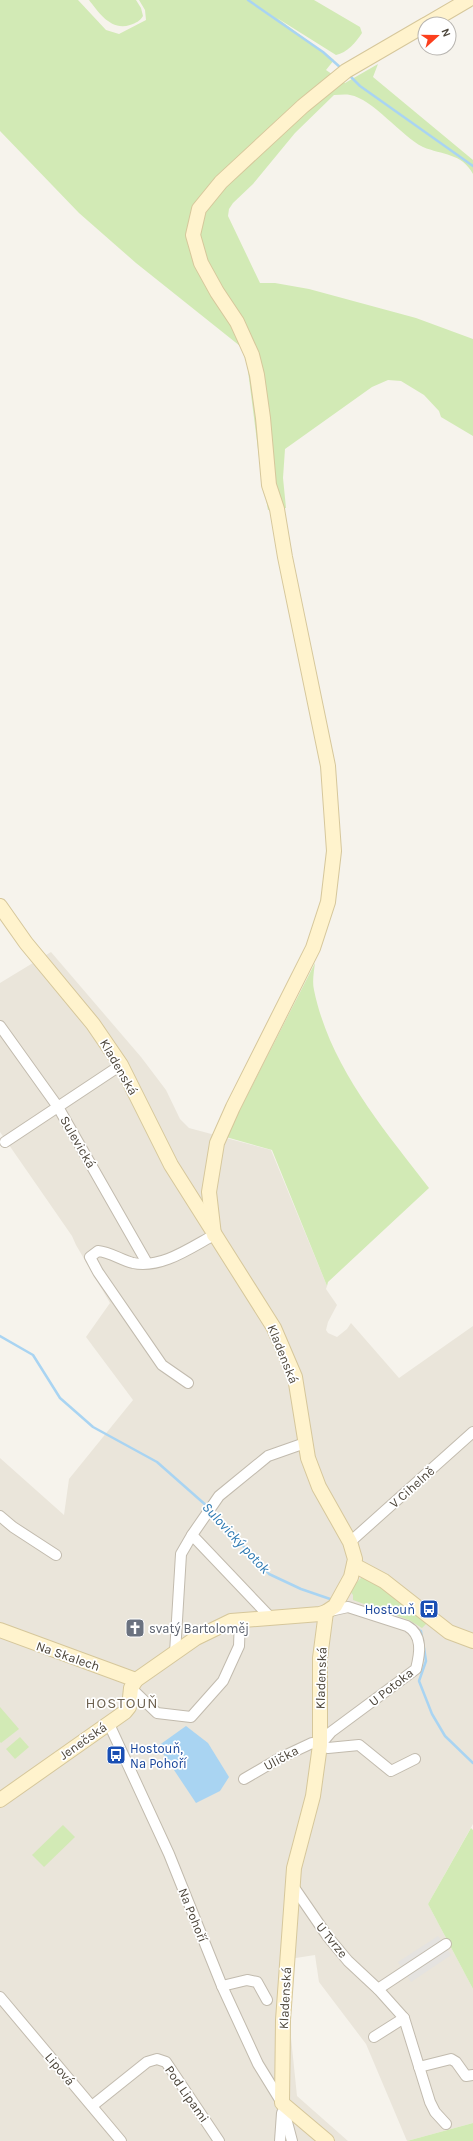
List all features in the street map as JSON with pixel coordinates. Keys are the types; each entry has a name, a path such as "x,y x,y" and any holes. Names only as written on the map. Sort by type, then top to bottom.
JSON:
{"street":[{"name":"Kladenská","path":"441,16 468,0"},
{"name":"Kladenská","path":"214,1234 209,1192 217,1143 233,1107 313,948 328,902 332,877 334,838 328,766 285,557 277,509 269,485 264,418 257,375 252,355 236,322 201,263 193,235 199,209 221,182 303,106 346,71 417,30"},
{"name":"Kladenská","path":"0,906 48,970 93,1024 121,1065 171,1165 274,1328 295,1377 305,1443 319,1488 350,1542 355,1559 351,1578 335,1606 326,1612 320,1658 320,1745 313,1796 294,1868 282,2020 282,2103"},
{"name":"Sulevická","path":"0,1026 58,1107 147,1263"},
{"path":"6,1142 121,1065"},
{"path":"188,1383 162,1365 98,1272 90,1257 98,1251 122,1260 147,1263 162,1260 178,1254 214,1234"},
{"name":"V Cihelně","path":"350,1542 473,1432"},
{"path":"175,1653 180,1554 219,1496 268,1456 305,1443"},
{"path":"0,1516 12,1527 56,1555"},
{"path":"192,1535 244,1587 270,1617"},
{"path":"354,1565 384,1581 449,1632 473,1641"},
{"name":"U Potoka","path":"320,1745 331,1732 416,1669 419,1656 418,1639 414,1630 407,1626 348,1607 326,1612"},
{"path":"240,1619 239,1646 223,1681 191,1717 157,1713 134,1684 175,1653 221,1624 240,1619 326,1612"},
{"name":"Na Skalech","path":"0,1630 134,1684"},
{"name":"Jenečská","path":"0,1800 109,1724 129,1707 134,1684"},
{"name":"Na Pohoří","path":"109,1724 169,1854 222,1986 258,2064 282,2103 292,2141"},
{"name":"Ulička","path":"244,1779 280,1758 312,1743 328,1748 359,1745 391,1771 415,1759"},
{"name":"U Tvrze","path":"293,1886 328,1937 348,1961 378,1989 404,2018 430,2102 435,2112 446,2124"},
{"path":"378,1989 446,1944"},
{"path":"222,1986 247,1980 257,1982 267,2000"},
{"name":"Lipová","path":"0,1997 121,2141"},
{"path":"0,2014 7,2006"},
{"path":"374,2037 404,2018"},
{"name":"Pod Lipami","path":"92,2106 146,2062 157,2059 166,2062 219,2141"},
{"path":"420,2067 451,2059 456,2062 466,2076 473,2075"},
{"path":"280,2141 282,2103"},
{"path":"282,2103 327,2141"}],"shaded area":[{"path":"51,952 141,1057 166,1090 180,1119 189,1128 271,1150 327,1286 326,1289 337,1305 328,1322 326,1330 328,1333 337,1337 347,1329 351,1323 399,1378 473,1326 473,1824 428,1904 473,1989 473,2123 407,2141 366,2044 319,1982 315,1955 283,1960 297,2096 348,2141 0,2141 0,1458 64,1515 69,1479 133,1400 86,1337 110,1303 72,1236 0,1132 0,983"},
{"path":"438,1936 451,1955 411,1982 398,1962"}],"green space":[{"path":"0,0 78,0 106,30 119,34 146,20 145,10 139,0 314,0 360,27 362,33 354,43 344,52 336,55 277,18 334,60 326,70 345,83 378,64 373,77 473,160 473,174 463,162 457,158 430,150 414,142 368,103 359,98 348,95 334,95 295,133 253,184 233,203 229,209 228,216 260,283 275,283 309,289 416,318 473,339 473,436 441,417 439,411 424,395 401,381 388,380 372,387 285,449 283,478 286,508 268,510 260,465 247,363 240,346 136,263 79,213 0,131"},
{"path":"89,0 136,0 141,8 143,16 136,23 123,26 117,25 106,20"},
{"path":"315,963 313,987 332,1045 345,1071 394,1143 429,1188 328,1282 327,1286 272,1150 226,1137"},
{"path":"364,1575 371,1578 427,1623 422,1628 409,1620 353,1600 353,1595 349,1590"},
{"path":"0,1707 19,1729 1,1743 0,1742"},
{"path":"20,1737 29,1747 15,1759 6,1749"},
{"path":"63,1825 75,1837 44,1867 32,1855"},
{"path":"471,1828 473,1830 473,1989 428,1904"},
{"path":"473,2123 473,2141 407,2141"}],"water":[{"path":"186,1726 208,1743 229,1777 220,1791 196,1803 158,1746"}],"waterway":[{"path":"248,0 323,52 341,68"},
{"path":"348,74 360,86 473,166"},
{"name":"Sulovický potok","path":"0,1336 33,1355 60,1398 93,1427 157,1462 208,1507"},
{"name":"Sulovický potok","path":"211,1511 269,1574 301,1589 333,1600"},
{"name":"Sulovický potok","path":"417,1629 421,1631 422,1639"},
{"name":"Sulovický potok","path":"424,1648 426,1661 419,1681 432,1714 445,1736 473,1763"}],"place":[{"name":"Hostouň","path":"429,1609"},
{"name":"svatý Bartoloměj","path":"135,1628"},
{"name":"Hostouň, Na Pohoří","path":"116,1755"}],"district":[{"name":"HOSTOUŇ","path":"122,1703"}]}
